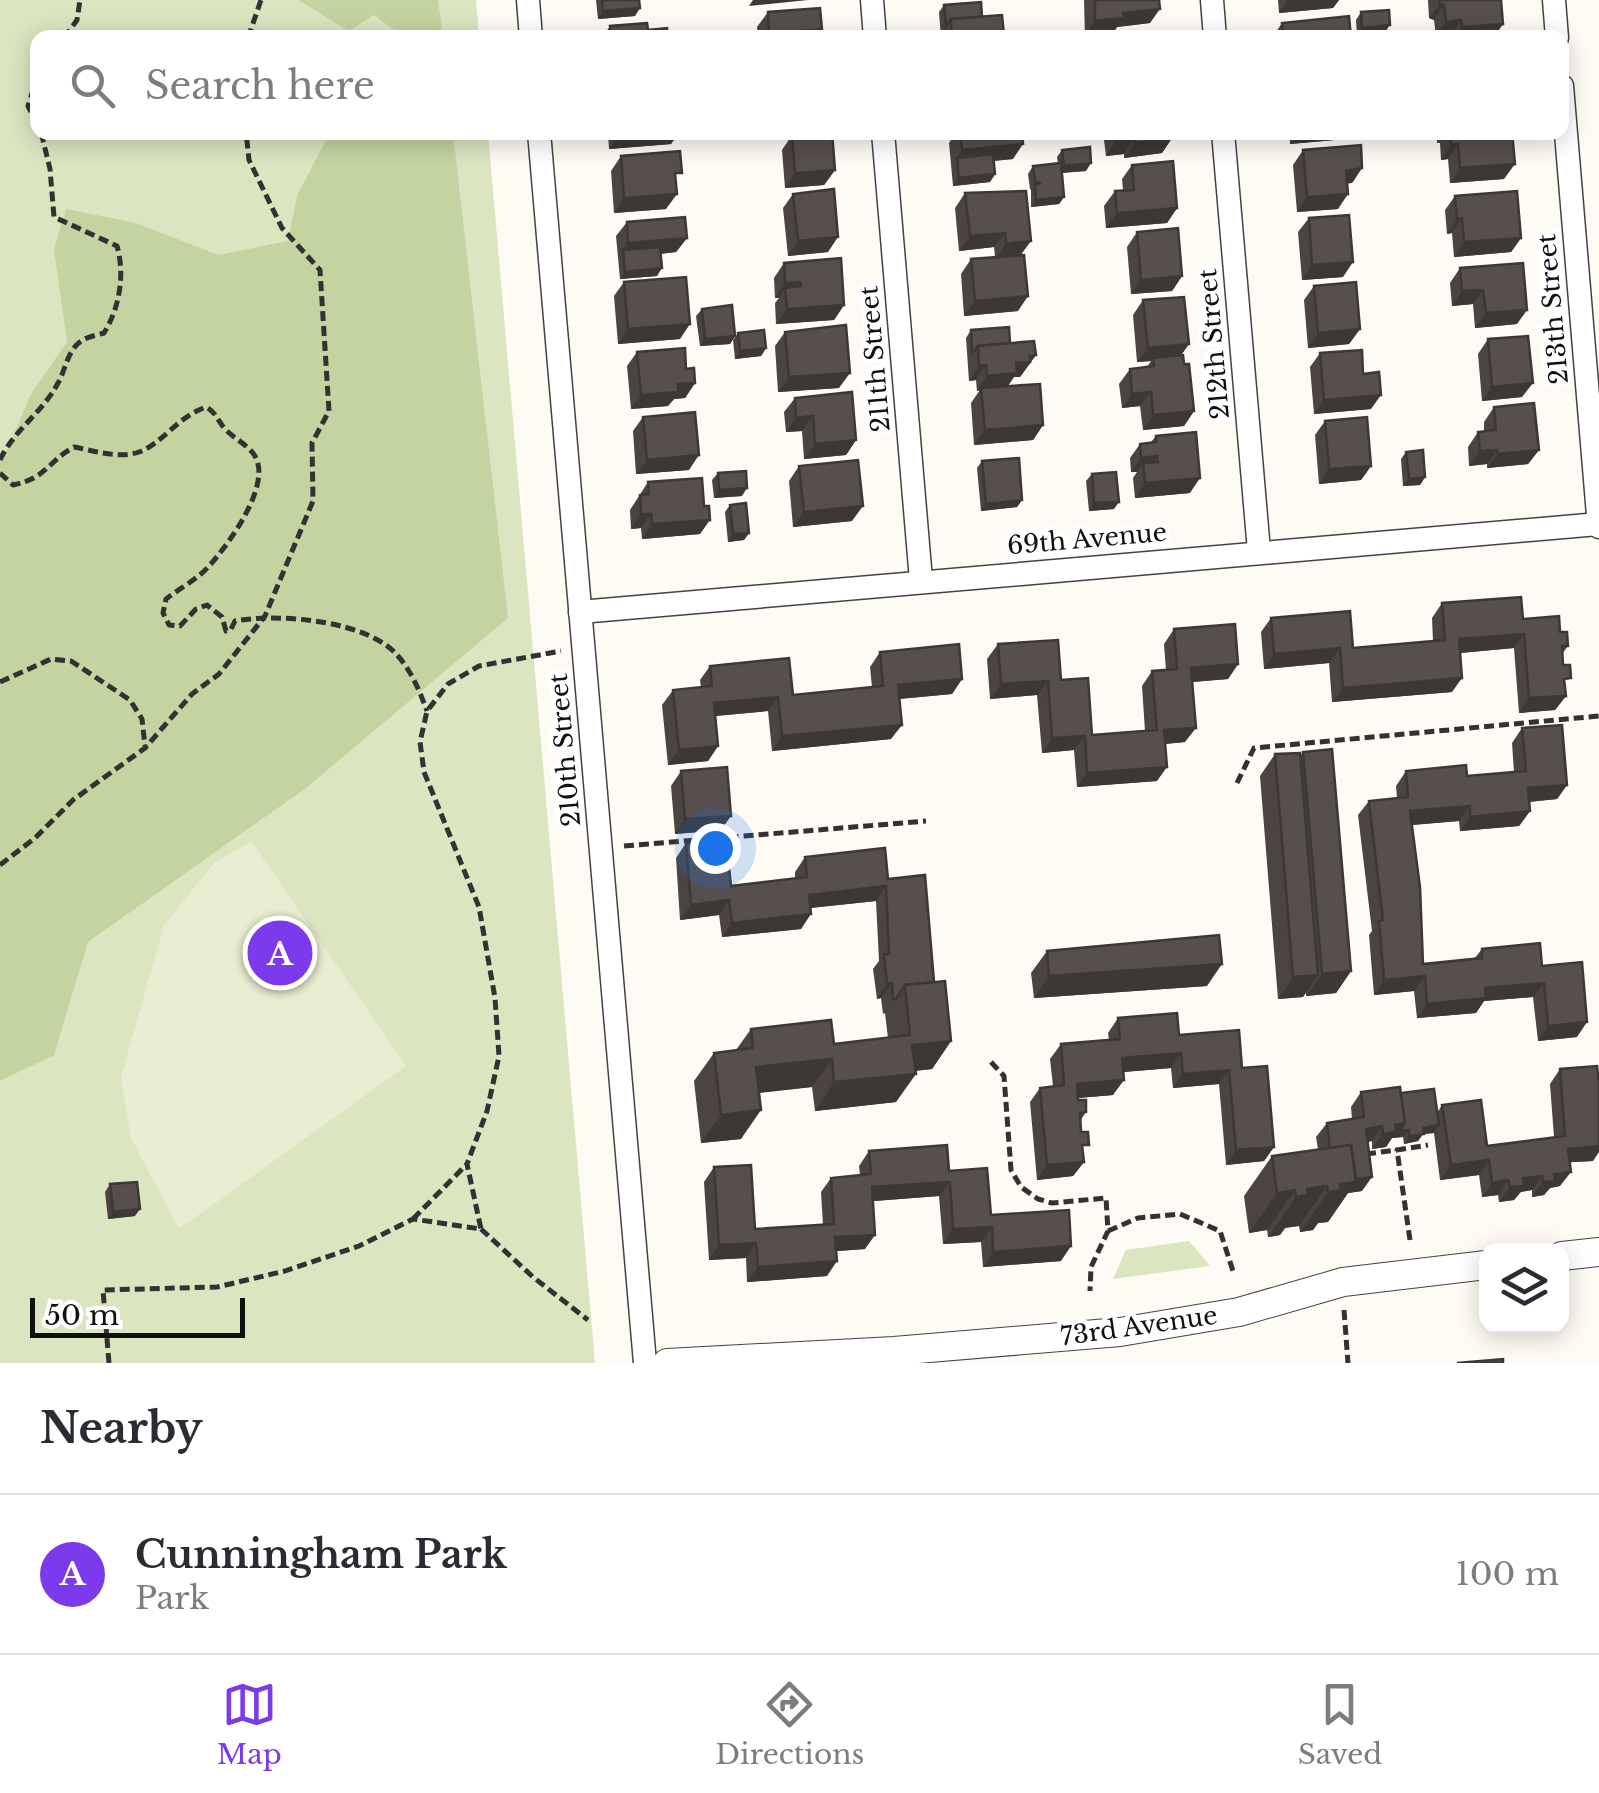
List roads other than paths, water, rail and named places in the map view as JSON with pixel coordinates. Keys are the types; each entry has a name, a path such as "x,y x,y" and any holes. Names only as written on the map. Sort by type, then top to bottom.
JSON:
{"street":[{"path":"528,0 530,30"},
{"path":"872,0 875,30"},
{"path":"1212,0 1214,30"},
{"path":"1554,0 1556,30"},
{"name":"210th Street","path":"540,140 646,1363"},
{"name":"211th Street","path":"885,140 921,580"},
{"name":"212th Street","path":"1224,140 1259,552"},
{"name":"213th Street","path":"1567,140 1599,525"},
{"name":"69th Avenue","path":"580,612 1599,525"},
{"path":"1569,1255 1599,1252"},
{"name":"73rd Avenue","path":"667,1363 1120,1332 1239,1312 1343,1282 1479,1265"}],"place":[{"name":"Cunningham Park","path":"280,953"}]}
